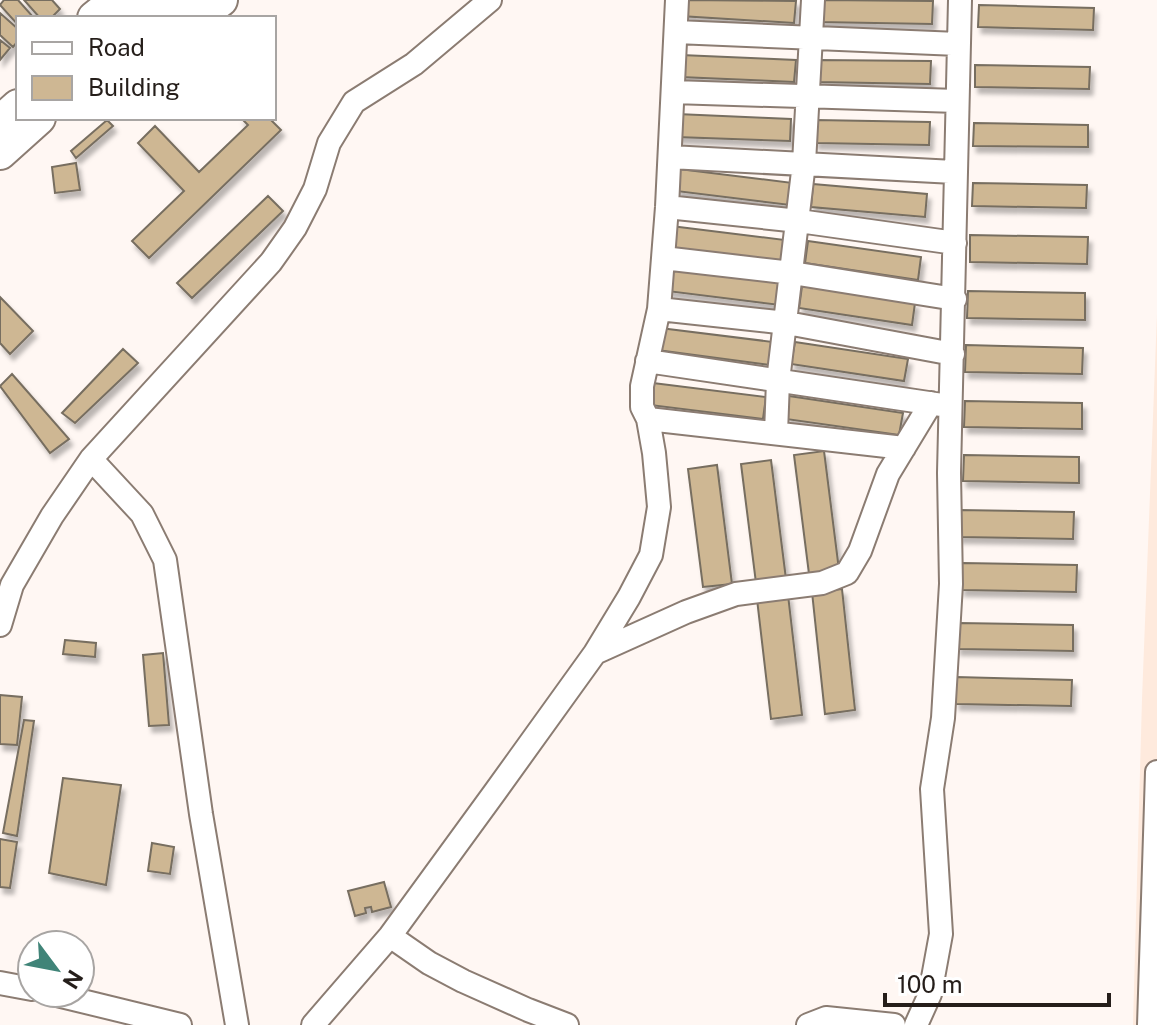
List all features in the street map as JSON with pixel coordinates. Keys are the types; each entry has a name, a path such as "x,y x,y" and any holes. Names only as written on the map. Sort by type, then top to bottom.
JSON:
{"highway":[{"path":"96,16 116,0"},
{"path":"129,16 150,0"},
{"path":"162,16 182,0"},
{"path":"200,16 221,0"},
{"path":"0,153 37,120"}],"street":[{"path":"0,625 12,585 52,516 91,459 271,262 315,189 329,143 354,102 414,64 490,0"},
{"path":"313,1025 390,936 595,653 651,555 659,507 648,419 642,407 642,386 659,309 677,0"},
{"path":"776,433 778,381 804,163 813,0"},
{"path":"916,1025 930,994 941,934 932,789 943,718 951,584 941,405 953,354 954,172 960,0"},
{"path":"676,32 958,44"},
{"path":"673,92 957,101"},
{"path":"670,157 954,172"},
{"path":"667,207 799,221 955,243"},
{"path":"663,258 792,273 955,299"},
{"path":"659,309 787,323 953,354"},
{"path":"647,361 941,405"},
{"path":"595,653 686,612 736,594 841,578 857,558 888,474 904,448 941,405"},
{"path":"648,419 904,448"},
{"path":"91,459 142,514 165,560 201,814 237,1025"},
{"path":"1149,1025 1157,772"},
{"path":"390,936 429,963 463,981 567,1025"},
{"path":"96,1004 180,1025"},
{"path":"808,1025 826,1018 894,1025"}],"shaded area":[{"path":"1157,314 1157,1025 1133,1025 1142,699"}],"building":[{"path":"4,0 18,0 32,16 16,16 16,23 0,5"},
{"path":"24,0 52,0 60,9 53,16 38,16"},
{"path":"681,0 796,1 794,23 680,16"},
{"path":"819,0 933,1 932,24 818,22"},
{"path":"979,5 1094,8 1093,30 978,27"},
{"path":"0,13 16,27 16,43 13,47 0,35"},
{"path":"0,40 10,48 0,60"},
{"path":"681,55 796,60 794,82 680,77"},
{"path":"816,60 931,61 930,84 816,82"},
{"path":"975,65 1090,67 1089,89 975,87"},
{"path":"677,114 791,119 790,141 676,137"},
{"path":"107,120 113,126 76,158 71,151"},
{"path":"243,120 271,120 281,130 149,258 132,241 184,191 138,143 155,126 199,172 248,125"},
{"path":"815,120 930,122 929,145 815,143"},
{"path":"974,123 1088,125 1088,147 973,146"},
{"path":"76,163 80,190 55,193 52,167"},
{"path":"679,169 793,183 790,205 676,191"},
{"path":"973,183 1087,185 1086,208 972,206"},
{"path":"813,184 927,194 925,217 811,207"},
{"path":"268,196 283,211 192,298 177,283"},
{"path":"671,226 785,240 782,263 669,249"},
{"path":"970,235 1088,237 1087,264 970,262"},
{"path":"808,241 921,257 918,280 805,263"},
{"path":"670,269 783,283 780,305 667,291"},
{"path":"802,286 915,303 912,325 799,308"},
{"path":"968,291 1085,293 1085,320 967,318"},
{"path":"0,297 33,331 10,354 0,343"},
{"path":"660,328 773,342 770,365 657,350"},
{"path":"795,342 908,359 904,381 791,364"},
{"path":"966,345 1083,348 1082,374 965,372"},
{"path":"123,349 138,363 75,423 62,413"},
{"path":"12,374 69,439 50,453 0,386"},
{"path":"653,383 766,397 763,419 650,405"},
{"path":"789,396 903,413 899,435 786,419"},
{"path":"965,401 1082,403 1082,429 964,427"},
{"path":"824,451 839,570 809,574 794,455"},
{"path":"964,455 1079,457 1079,483 963,481"},
{"path":"771,460 786,579 756,583 741,464"},
{"path":"717,465 732,584 703,587 688,469"},
{"path":"958,510 1074,512 1073,539 958,537"},
{"path":"962,563 1077,565 1076,592 961,590"},
{"path":"842,589 855,710 825,714 812,592"},
{"path":"788,595 802,715 771,719 757,599"},
{"path":"958,623 1073,625 1073,651 957,649"},
{"path":"65,640 96,643 95,657 63,654"},
{"path":"163,653 169,725 149,726 143,655"},
{"path":"956,677 1072,680 1071,706 956,704"},
{"path":"0,695 22,697 17,745 0,744"},
{"path":"24,720 34,721 17,836 3,833"},
{"path":"63,778 121,785 106,885 49,873"},
{"path":"0,839 17,842 10,888 0,887"},
{"path":"152,843 174,847 170,874 148,871"},
{"path":"384,882 391,907 372,912 371,907 365,908 366,913 355,916 348,891"}]}
